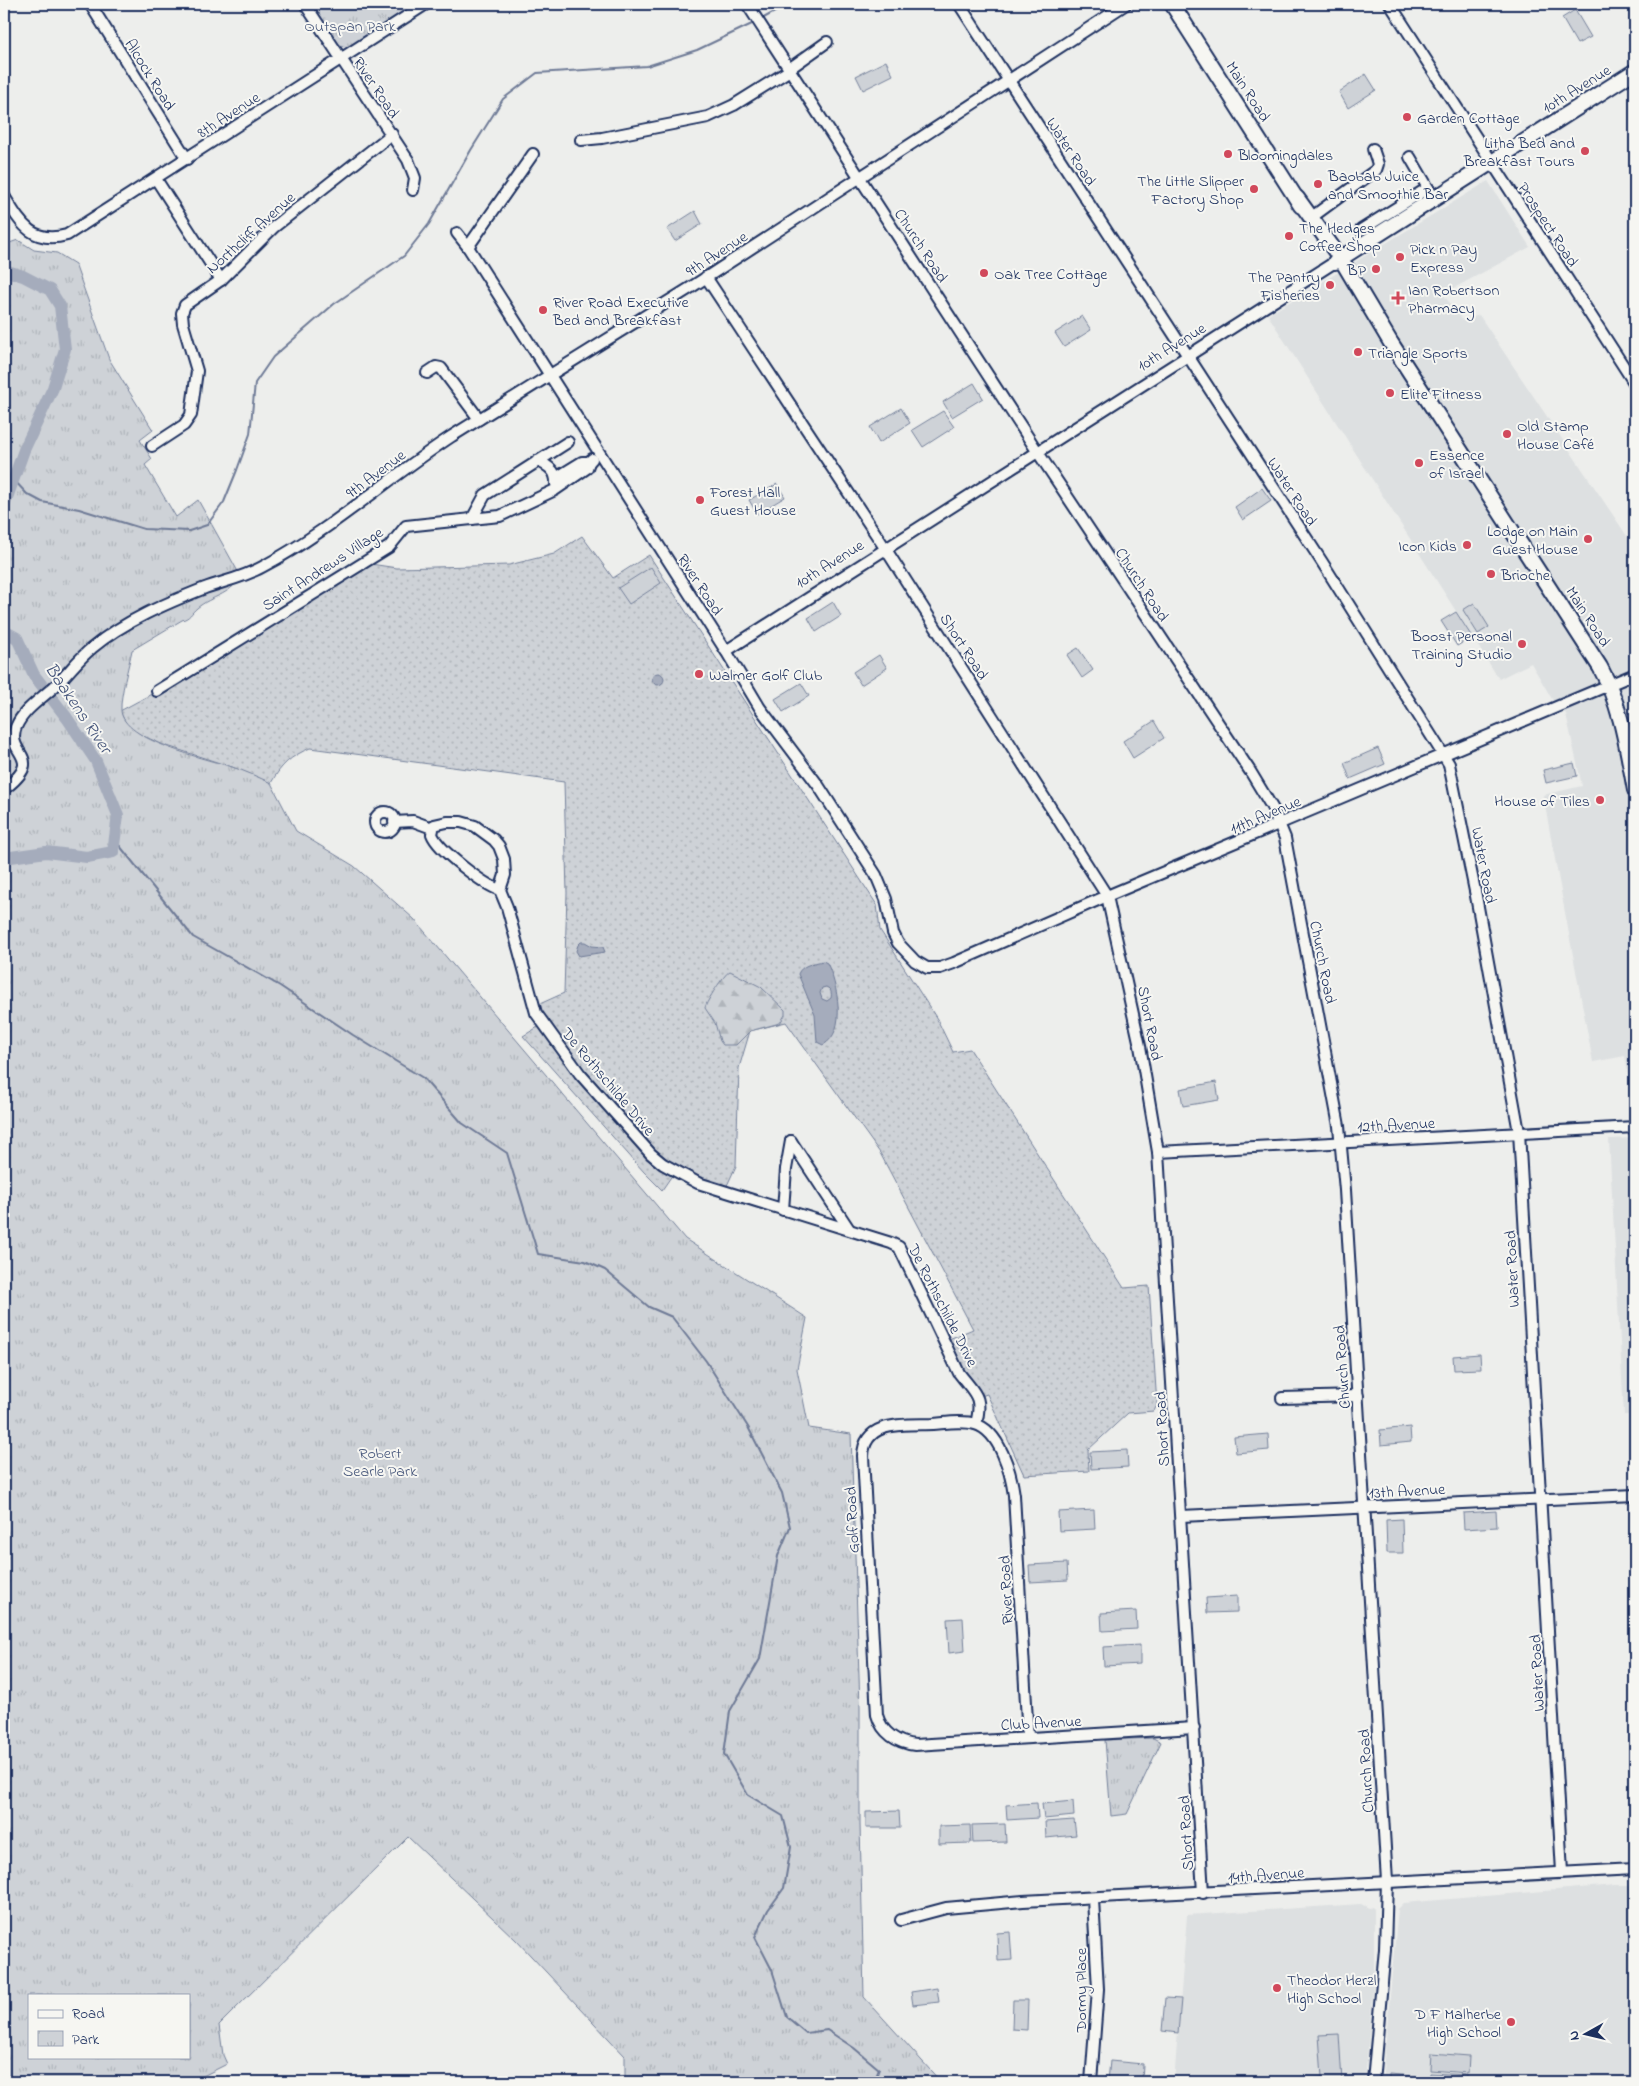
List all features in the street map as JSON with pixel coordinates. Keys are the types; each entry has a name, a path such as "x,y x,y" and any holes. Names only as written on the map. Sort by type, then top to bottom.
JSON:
{"main road":[{"name":"Main Road","path":"1172,4 1297,198 1310,222 1338,260"},
{"name":"10th Avenue","path":"1338,260 1431,193 1491,162 1635,71"},
{"name":"Main Road","path":"1297,198 1312,217 1594,656 1610,684 1617,706 1635,790"}],"street":[{"name":"Alcock Road","path":"90,4 187,159"},
{"name":"River Road","path":"306,4 340,59 392,134 414,172 413,190"},
{"name":"8th Avenue","path":"4,196 23,225 42,238 67,236 426,4"},
{"name":"Church Road","path":"747,4 1037,451 1250,771 1280,824 1288,852 1334,1100 1345,1190 1387,1881 1385,1949 1373,2082"},
{"name":"Water Road","path":"959,4 1336,583 1449,764 1519,1132 1562,1872"},
{"name":"9th Avenue","path":"8,786 21,775 24,769 24,762 14,740 16,728 22,718 83,655 99,642 120,628 162,606 205,588 241,577 265,566 344,515 424,455 478,419 706,277 1126,4"},
{"name":"Prospect Road","path":"1390,4 1635,384"},
{"path":"330,42 339,48 352,51"},
{"path":"581,140 708,117 734,105 790,69 827,42"},
{"name":"Northcliff Avenue","path":"152,446 184,425 190,418 197,371 183,324 183,310 187,303 221,280 274,227 392,134"},
{"path":"1312,217 1376,170 1378,164 1373,149"},
{"path":"468,247 533,154"},
{"path":"1361,230 1431,193 1410,157"},
{"path":"156,179 221,280"},
{"name":"River Road","path":"457,233 468,247 599,455 726,651 760,708 814,778 876,875 886,899 894,937 908,954"},
{"name":"10th Avenue","path":"726,651 1338,260"},
{"name":"Short Road","path":"706,277 885,548 1107,896 1142,1054 1158,1152 1203,1893"},
{"path":"427,373 436,367 441,368 478,419"},
{"path":"472,519 485,495 568,442"},
{"name":"Saint Andrews Village","path":"556,478 582,462 589,462 599,455"},
{"path":"537,461 549,465 556,478 555,490"},
{"name":"Saint Andrews Village","path":"157,691 389,546 404,527 409,524 500,516 555,490 587,468 589,462"},
{"name":"11th Avenue","path":"908,954 924,967 940,968 1635,674"},
{"path":"394,822 414,821 432,828"},
{"path":"442,822 461,822 475,826 489,835 499,846 504,858 505,875 500,890 479,879 445,850 433,837 432,828 434,825 442,822"},
{"name":"De Rothschilde Drive","path":"500,890 507,907 536,1012 580,1074 625,1126 657,1159 681,1174 724,1192 894,1244 902,1252 959,1373 972,1387 978,1397 980,1406 976,1424"},
{"name":"12th Avenue","path":"1158,1152 1635,1127"},
{"path":"783,1210 791,1141 849,1230"},
{"path":"1282,1398 1358,1396"},
{"name":"Golf Road","path":"892,1737 883,1728 877,1716 863,1448 868,1437 884,1427 907,1424 976,1424"},
{"name":"River Road","path":"976,1424 997,1443 1008,1465 1014,1495 1028,1738"},
{"name":"13th Avenue","path":"1180,1516 1635,1495"},
{"name":"Club Avenue","path":"892,1737 901,1742 915,1744 1194,1728"},
{"name":"14th Avenue","path":"901,1920 956,1907 1387,1881 1635,1869"},
{"name":"Dormy Place","path":"1091,2082 1098,1989 1093,1899"}],"shaded area":[{"path":"1488,181 1530,247 1443,294 1463,321 1479,315 1635,548 1635,1098 1630,1086 1625,1056 1593,1062 1543,795 1582,786 1566,714 1552,699 1531,663 1499,679 1268,315"},
{"path":"1635,1138 1635,1415 1624,1415 1609,1139"},
{"name":"D F Malherbe High School","path":"1615,1885 1635,1885 1635,2082 1382,2082 1398,1909 1404,1903"},
{"name":"Theodor Herzl High School","path":"1361,1904 1374,1909 1374,1978 1365,2082 1174,2082 1187,1915"}],"green space":[{"name":"Outspan Park","path":"311,4 421,4 354,47 343,46 337,42"},
{"path":"1575,10 1591,37 1577,44 1562,18"},
{"path":"886,61 893,75 863,90 856,76"},
{"path":"1366,74 1376,90 1348,108 1339,92"},
{"path":"695,211 702,224 675,241 667,229"},
{"name":"Robert Searle Park","path":"18,240 34,250 57,253 75,264 109,359 153,430 140,440 152,459 145,465 176,517 198,500 241,577 236,584 197,608 187,618 132,650 121,704 125,721 135,731 150,740 187,754 252,774 271,783 296,831 354,866 414,919 685,1239 807,1318 797,1369 809,1428 851,1434 860,1707 860,1824 864,1997 941,2082 625,2082 625,2056 516,1940 408,1837 219,2025 223,2055 227,2064 191,2082 4,2082 4,245"},
{"path":"1082,316 1091,330 1064,347 1055,333"},
{"path":"974,383 983,398 952,417 943,402"},
{"path":"901,408 910,423 879,443 870,427"},
{"path":"943,411 954,427 923,447 912,430"},
{"path":"777,484 785,497 757,514 749,500"},
{"path":"1262,488 1271,501 1243,520 1235,507"},
{"name":"Walmer Golf Club","path":"582,536 613,578 649,555 877,905 880,930 937,1019 953,1052 970,1049 1124,1288 1149,1286 1157,1405 1154,1411 1128,1413 1088,1450 1089,1471 1024,1475 987,1394 978,1397 944,1341 973,1329 880,1153 786,1022 750,1031 739,1068 736,1166 724,1192 675,1171 662,1190 523,1036 543,1024 533,1007 564,993 567,893 564,782 310,748 287,762 271,783 232,767 164,745 141,735 127,726 120,711 157,691 364,563 397,568 509,565 554,554"},
{"path":"651,567 661,583 629,604 618,588"},
{"path":"833,602 841,616 816,632 808,618"},
{"path":"1474,603 1489,627 1478,634 1463,610"},
{"path":"1456,612 1472,637 1457,646 1441,621"},
{"path":"1078,648 1093,670 1082,678 1067,655"},
{"path":"879,655 887,668 861,685 853,672"},
{"path":"801,683 809,696 783,712 775,699"},
{"path":"1154,721 1164,738 1133,758 1123,741"},
{"path":"1378,748 1385,764 1350,779 1344,763"},
{"path":"1574,763 1577,776 1546,783 1543,770"},
{"path":"730,971 761,987 785,1010 785,1015 780,1023 750,1031 736,1045 723,1045 715,1023 705,1008 716,988"},
{"path":"1216,1082 1219,1100 1183,1106 1180,1089"},
{"path":"1480,1354 1481,1369 1454,1370 1453,1356"},
{"path":"1410,1427 1411,1442 1381,1445 1380,1430"},
{"path":"1268,1434 1269,1450 1236,1453 1234,1437"},
{"path":"1127,1450 1128,1467 1091,1469 1090,1452"},
{"path":"1094,1510 1095,1529 1059,1531 1058,1512"},
{"path":"1496,1511 1497,1527 1464,1529 1463,1513"},
{"path":"1402,1519 1403,1553 1387,1553 1386,1520"},
{"path":"1067,1563 1068,1580 1030,1582 1029,1565"},
{"path":"1237,1596 1237,1612 1207,1613 1206,1598"},
{"path":"1136,1611 1137,1629 1102,1631 1101,1613"},
{"path":"963,1618 965,1651 949,1653 947,1619"},
{"path":"1140,1645 1140,1664 1104,1666 1103,1647"},
{"path":"1153,1738 1161,1742 1127,1814 1111,1816 1105,1740"},
{"path":"1073,1801 1074,1816 1044,1819 1042,1804"},
{"path":"1037,1803 1038,1818 1007,1820 1006,1805"},
{"path":"899,1811 900,1828 866,1828 866,1812"},
{"path":"1074,1820 1076,1835 1046,1838 1045,1822"},
{"path":"1005,1824 1006,1842 973,1843 972,1825"},
{"path":"970,1825 971,1843 939,1844 939,1826"},
{"path":"1010,1932 1012,1960 998,1961 997,1933"},
{"path":"937,1988 939,2002 913,2005 911,1992"},
{"path":"1165,1998 1181,1999 1178,2033 1162,2031"},
{"path":"1013,2000 1028,2000 1027,2030 1012,2029"},
{"path":"1339,2034 1342,2082 1306,2082 1306,2078 1322,2077 1319,2035"},
{"path":"1431,2053 1469,2056 1468,2073 1430,2070"},
{"path":"1110,2061 1143,2064 1142,2082 1108,2081"},
{"path":"1430,2073 1467,2075 1467,2082 1430,2082"},
{"path":"1389,2074 1426,2077 1426,2082 1389,2082"}],"water":[{"path":"656,673 660,673 664,679 660,685 656,685 652,681 652,677"},
{"path":"581,942 603,947 605,952 579,956 576,951"},
{"path":"823,961 827,963 834,982 837,994 838,1019 836,1030 831,1039 823,1045 817,1042 815,1015 798,974 805,966","holes":["822,988 828,988 831,991 831,998 827,1001 822,999 820,993"]}],"waterway":[{"path":"760,20 789,4"},
{"path":"13,479 27,494 42,502 79,509 144,529 189,531 207,525 224,502 237,470 250,434 255,383 273,357 334,304 404,256 429,224 471,150 503,99 537,73 647,66 697,50 754,23"},
{"name":"Baakens River","path":"4,270 23,276 50,290 60,306 65,349 53,388 24,450 4,506"},
{"name":"Baakens River","path":"4,631 17,638 34,675 67,718 96,761 118,815 113,852 87,857 46,852 4,858"},
{"path":"115,840 193,937 280,986 353,1035 423,1078 462,1123 507,1153 538,1254 585,1261 605,1270 649,1307 672,1317 706,1361 748,1427 782,1493 790,1527 778,1556 760,1659 730,1711 724,1754 748,1795 783,1816 791,1847 784,1888 768,1910 755,1937 772,1970 787,2017 806,2033 827,2030 854,2048 879,2069 874,2082"}],"place":[{"name":"Garden Cottage","path":"1407,117"},
{"name":"Litha Bed and Breakfast Tours","path":"1585,151"},
{"name":"Bloomingdales","path":"1228,154"},
{"name":"Baobab Juice and Smoothie Bar","path":"1318,184"},
{"name":"The Little Slipper Factory Shop","path":"1254,189"},
{"name":"The Hedges Coffee Shop","path":"1289,236"},
{"name":"Pick n Pay Express","path":"1400,257"},
{"name":"BP","path":"1376,269"},
{"name":"Oak Tree Cottage","path":"984,273"},
{"name":"The Pantry Fisheries","path":"1330,285"},
{"name":"Ian Robertson Pharmacy","path":"1398,298"},
{"name":"River Road Executive Bed and Breakfast","path":"543,310"},
{"name":"Triangle Sports","path":"1358,352"},
{"name":"Elite Fitness","path":"1390,393"},
{"name":"Old Stamp House Café","path":"1507,434"},
{"name":"Essence of Israel","path":"1419,463"},
{"name":"Forest Hall Guest House","path":"700,500"},
{"name":"Lodge on Main Guest House","path":"1588,539"},
{"name":"Icon Kids","path":"1467,545"},
{"name":"Brioche","path":"1491,574"},
{"name":"Boost Personal Training Studio","path":"1522,644"},
{"name":"Walmer Golf Club","path":"699,674"},
{"name":"House of Tiles","path":"1600,800"},
{"name":"Theodor Herzl High School","path":"1277,1988"},
{"name":"D F Malherbe High School","path":"1511,2022"}]}
